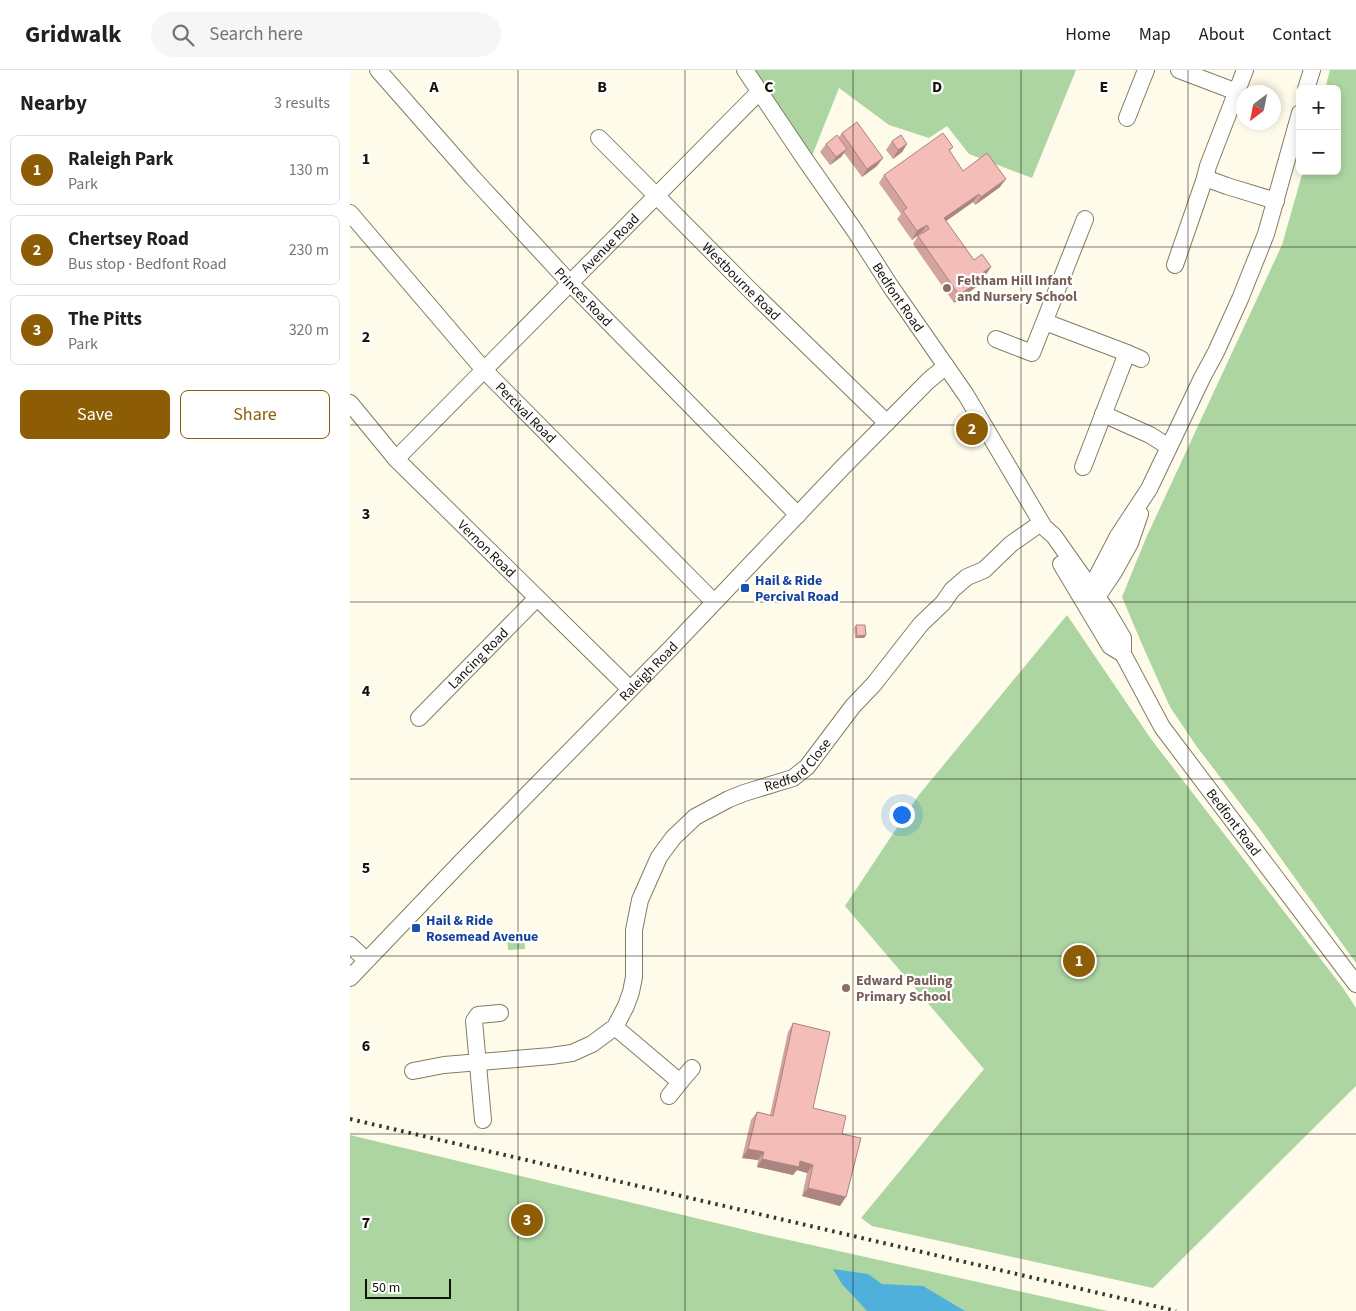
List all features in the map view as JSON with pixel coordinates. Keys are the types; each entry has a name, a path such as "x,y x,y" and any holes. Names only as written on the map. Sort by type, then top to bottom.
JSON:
{"street":[{"name":"Princes Road","path":"378,70 473,178 570,283 798,515"},
{"name":"Bedfont Road","path":"745,70 966,395 1042,525 1054,536 1089,597 1106,610 1122,638 1123,654 1162,727 1356,984"},
{"path":"1127,118 1146,70"},
{"path":"1179,70 1236,92"},
{"path":"1240,85 1245,70"},
{"path":"1307,85 1312,70"},
{"name":"Avenue Road","path":"396,459 760,91"},
{"path":"1175,265 1208,166 1236,95"},
{"path":"1089,597 1114,572 1130,543 1149,489 1240,299 1266,234 1296,128"},
{"name":"Westbourne Road","path":"599,138 887,423"},
{"path":"1205,178 1276,201"},
{"name":"Percival Road","path":"350,213 484,370 714,602"},
{"path":"996,339 1032,353 1085,219"},
{"path":"1045,322 1134,356 1103,414 1083,467"},
{"name":"Raleigh Road","path":"350,978 463,860 596,726 887,423 928,381 946,366"},
{"name":"Vernon Road","path":"350,403 396,459 630,689"},
{"path":"1103,414 1150,435 1169,447"},
{"name":"Redford Close","path":"413,1071 444,1065 572,1053 592,1044 616,1027 626,1006 634,977 634,930 640,900 659,857 673,838 695,817 729,798 793,778 807,768 853,706 874,684 921,624 943,603 952,590 967,577 984,570 1012,544 1042,525"},
{"name":"Lancing Road","path":"419,718 536,598"},
{"path":"350,945 366,960"},
{"path":"483,1120 474,1021 478,1014 500,1013"},
{"path":"616,1027 680,1082"},
{"path":"669,1096 692,1068"}],"green space":[{"path":"755,70 1076,70 1032,178 969,154 947,126 929,138 889,125 839,88 812,156"},
{"path":"1330,70 1356,70 1356,963 1259,828 1197,747 1170,707 1122,597 1146,538 1282,245 1302,175 1341,175 1341,85 1326,85"},
{"path":"1067,615 1151,739 1343,988 1356,1008 1356,1086 1153,1288 872,1226 861,1218 984,1069 845,906 918,796"},
{"path":"524,932 525,949 508,950 507,933"},
{"path":"350,1135 758,1233 1108,1311 350,1311"}],"water":[{"path":"833,1269 868,1274 882,1284 923,1286 965,1311 867,1311 842,1284"}],"building":[{"path":"857,122 883,158 867,169 842,133"},
{"path":"943,133 953,147 949,150 963,171 987,153 1006,179 981,197 979,194 944,218 974,260 982,254 991,267 982,273 985,277 959,295 918,236 929,229 927,225 917,231 903,211 907,208 884,175"},
{"path":"837,135 847,149 836,157 826,144"},
{"path":"901,135 907,144 898,150 892,141"},
{"path":"856,625 865,625 866,635 857,636"},
{"path":"793,1023 830,1032 813,1108 846,1116 842,1134 861,1138 846,1197 808,1188 813,1165 800,1161 799,1167 762,1159 764,1152 748,1149 757,1112 773,1116"}],"railway":[{"path":"350,1119 1176,1311"}],"place":[{"name":"Feltham Hill Infant and Nursery School","path":"947,288"},
{"name":"Chertsey Road","path":"972,429"},
{"name":"Hail & Ride Percival Road","path":"745,588"},
{"name":"Hail & Ride Rosemead Avenue","path":"416,928"},
{"name":"Raleigh Park","path":"1079,961"},
{"name":"Edward Pauling Primary School","path":"846,988"},
{"name":"The Pitts","path":"527,1220"}]}
